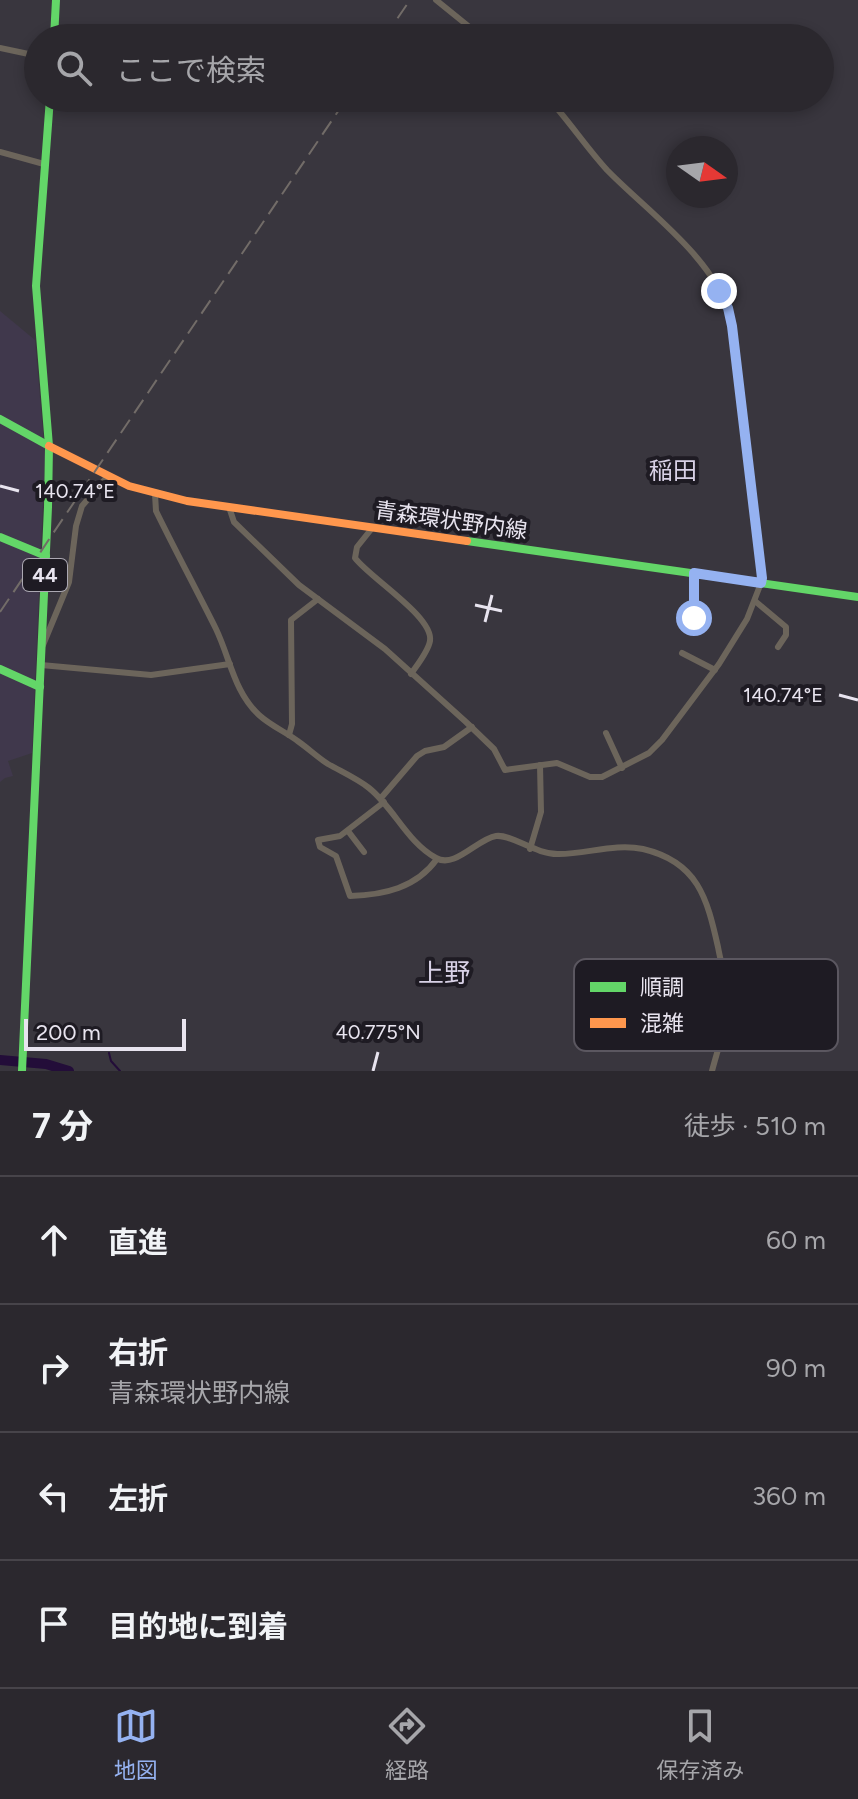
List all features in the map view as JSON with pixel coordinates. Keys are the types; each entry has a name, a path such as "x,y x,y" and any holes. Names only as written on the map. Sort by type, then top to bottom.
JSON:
{"main road":[{"path":"55,24 56,0"},
{"name":"44","path":"22,1070 46,556 49,446 36,286 49,112"},
{"name":"青森環状野内線","path":"0,419 107,477 155,494 858,597"},
{"path":"0,537 46,556"},
{"path":"0,669 40,687"}],"street":[{"path":"436,0 466,24"},
{"path":"0,48 24,53"},
{"path":"229,507 234,522 299,585 385,649 472,727 494,749 505,770 562,764 596,778 622,768 653,750 740,633 761,583 732,326 714,281 697,257 609,172 560,112"},
{"path":"0,152 44,164"},
{"path":"42,646 69,582 76,526 82,506 107,477"},
{"path":"155,494 156,511 217,631 238,686 255,710 382,800 405,829 437,859"},
{"path":"373,527 357,547 355,558 380,584 420,616 430,636 429,644 411,674"},
{"path":"694,573 694,618"},
{"path":"289,735 292,724 291,620 318,599"},
{"path":"755,601 786,627 786,635 778,647"},
{"path":"682,653 715,670"},
{"path":"41,665 151,675 230,664"},
{"path":"472,727 444,747 417,756 382,800 348,831 337,837 321,838 318,842 336,856 350,896 397,889 421,875 437,859 458,856 478,843 498,836 530,849 562,854 637,848 671,859 702,890 720,959"},
{"path":"606,733 622,768"},
{"path":"530,849 541,812 540,765"},
{"path":"348,831 364,852"},
{"path":"712,1071 717,1051"}],"shaded area":[{"path":"0,311 35,340 45,456 32,753 8,761 13,776 0,782"}],"waterway":[{"path":"109,1053 111,1061 120,1071"},
{"path":"0,1060 46,1064 69,1071"}],"railway":[{"path":"394,24 410,0"},
{"path":"0,612 338,112"}],"traffic: fast":[{"path":"55,24 56,0"},
{"path":"22,1071 48,507 49,446 36,286 49,112"},
{"path":"0,419 49,446"},
{"path":"0,537 46,556"},
{"path":"467,541 858,597"},
{"path":"0,669 40,687"}],"traffic: slow":[{"path":"49,446 129,486 187,501 467,541"}],"district":[{"name":"稲田","path":"673,471"},
{"name":"上野","path":"444,973"}],"route":[{"path":"694,618 694,573 761,583 762,578 732,326 728,308 719,291"}]}
